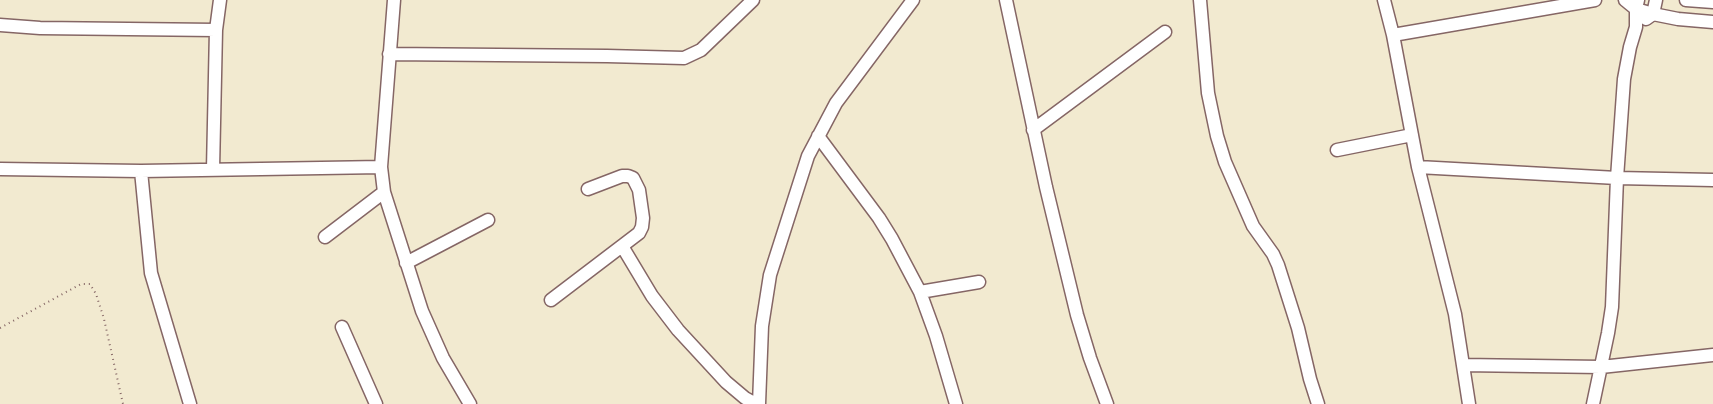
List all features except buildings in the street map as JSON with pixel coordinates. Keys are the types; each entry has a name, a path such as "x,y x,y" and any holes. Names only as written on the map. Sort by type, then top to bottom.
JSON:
{"street":[{"path":"214,168 216,30 220,0"},
{"path":"394,0 381,167 384,192 422,311 433,338 470,404"},
{"path":"390,54 684,58 693,55 710,43 753,0"},
{"path":"622,246 652,296 678,330 726,382 745,398 758,404 762,326 770,276 808,156 836,103 913,0"},
{"path":"1006,0 1046,187 1080,323 1090,358 1107,404"},
{"path":"1200,0 1208,93 1216,136 1225,162 1253,226 1273,254 1278,266 1298,328 1318,404"},
{"path":"1384,0 1393,35 1418,167 1446,276 1464,365 1469,404"},
{"path":"1393,35 1567,2 1595,0"},
{"path":"1625,0 1653,14 1678,19 1713,22"},
{"path":"1636,27 1653,14 1656,0"},
{"path":"1686,0 1713,2"},
{"path":"1593,404 1602,367 1612,307 1617,178 1624,79 1636,27 1637,5"},
{"path":"0,25 40,28 216,30"},
{"path":"1034,130 1165,32"},
{"path":"1337,150 1412,135"},
{"path":"818,136 879,218 920,292 936,336 956,404"},
{"path":"0,169 141,171 214,168 381,167"},
{"path":"1418,167 1617,178 1713,180"},
{"path":"141,171 151,273 181,368 190,404"},
{"path":"551,300 639,233 643,223 639,190 635,180 628,176 622,176 588,189"},
{"path":"325,237 384,192"},
{"path":"406,263 488,220"},
{"path":"920,292 979,282"},
{"path":"342,327 376,404"},
{"path":"1464,365 1602,367 1713,355"}],"path":[{"path":"0,328 80,284 90,284 96,294 104,319 124,404"}]}
